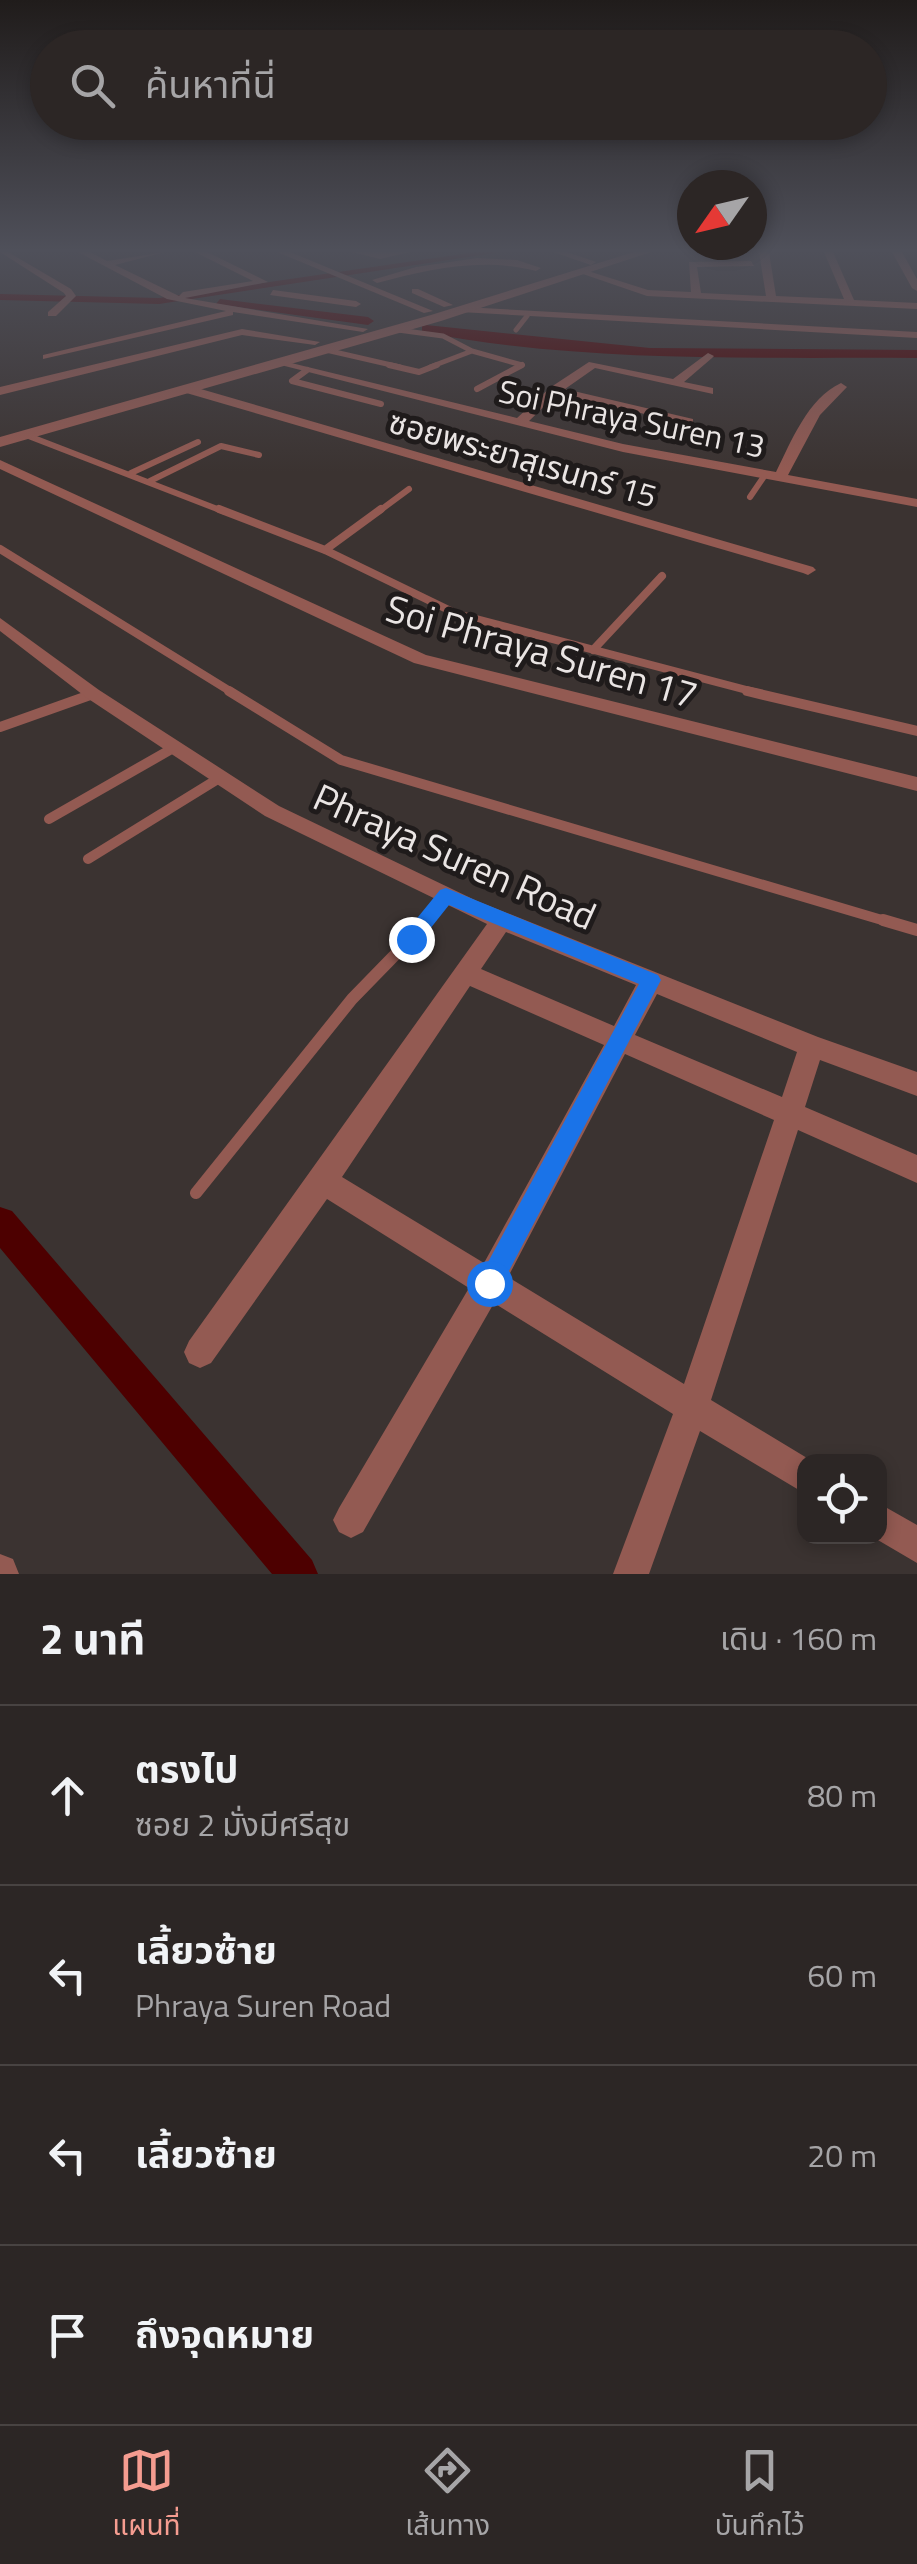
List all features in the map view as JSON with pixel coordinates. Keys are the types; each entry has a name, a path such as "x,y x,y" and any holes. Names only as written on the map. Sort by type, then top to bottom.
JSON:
{"street":[{"path":"47,357 179,325"},
{"path":"343,325 363,328"},
{"path":"0,426 140,395 314,346 369,325"},
{"path":"0,442 140,395 192,388 279,363 314,346 413,325"},
{"path":"770,325 917,335"},
{"path":"0,394 238,338 264,337 314,346"},
{"path":"676,383 708,356"},
{"name":"Soi Phraya Suren 13","path":"279,363 623,448 917,503"},
{"path":"519,422 594,364 709,391"},
{"path":"773,476 832,391 840,387"},
{"name":"ซอยพระยาสุเรนทร์ 15","path":"192,388 808,570"},
{"path":"556,390 690,422"},
{"name":"Soi Phraya Suren 17","path":"0,464 420,658 917,784"},
{"name":"Phraya Suren Road","path":"0,623 92,694 272,811 502,920 812,1046 917,1084"},
{"path":"200,1352 468,974 502,920"},
{"path":"468,974 917,1169"},
{"path":"351,1520 489,1283 651,980"},
{"path":"631,1574 692,1407 812,1046"},
{"path":"323,1181 797,1472"},
{"path":"887,1526 917,1545"}],"lane":[{"path":"516,330 520,325"},
{"path":"398,330 444,336 472,351 522,365 477,388"},
{"path":"314,346 419,372 472,351"},
{"path":"308,370 292,381 381,404"},
{"path":"26,435 325,550 379,574 430,604 593,650 917,732"},
{"path":"131,473 198,442"},
{"path":"150,480 221,446 259,455"},
{"path":"750,497 773,476"},
{"path":"325,550 409,488"},
{"path":"0,550 341,760 917,930"},
{"path":"593,650 662,576"},
{"path":"0,727 92,694"},
{"path":"49,819 175,747"},
{"path":"88,860 221,777"},
{"path":"196,1193 352,999 426,926 446,896"}],"waterway":[{"path":"426,329 650,352 917,354"},
{"path":"0,1223 298,1574"}],"route":[{"path":"411,939 426,926 446,896 651,980 489,1283"}]}
